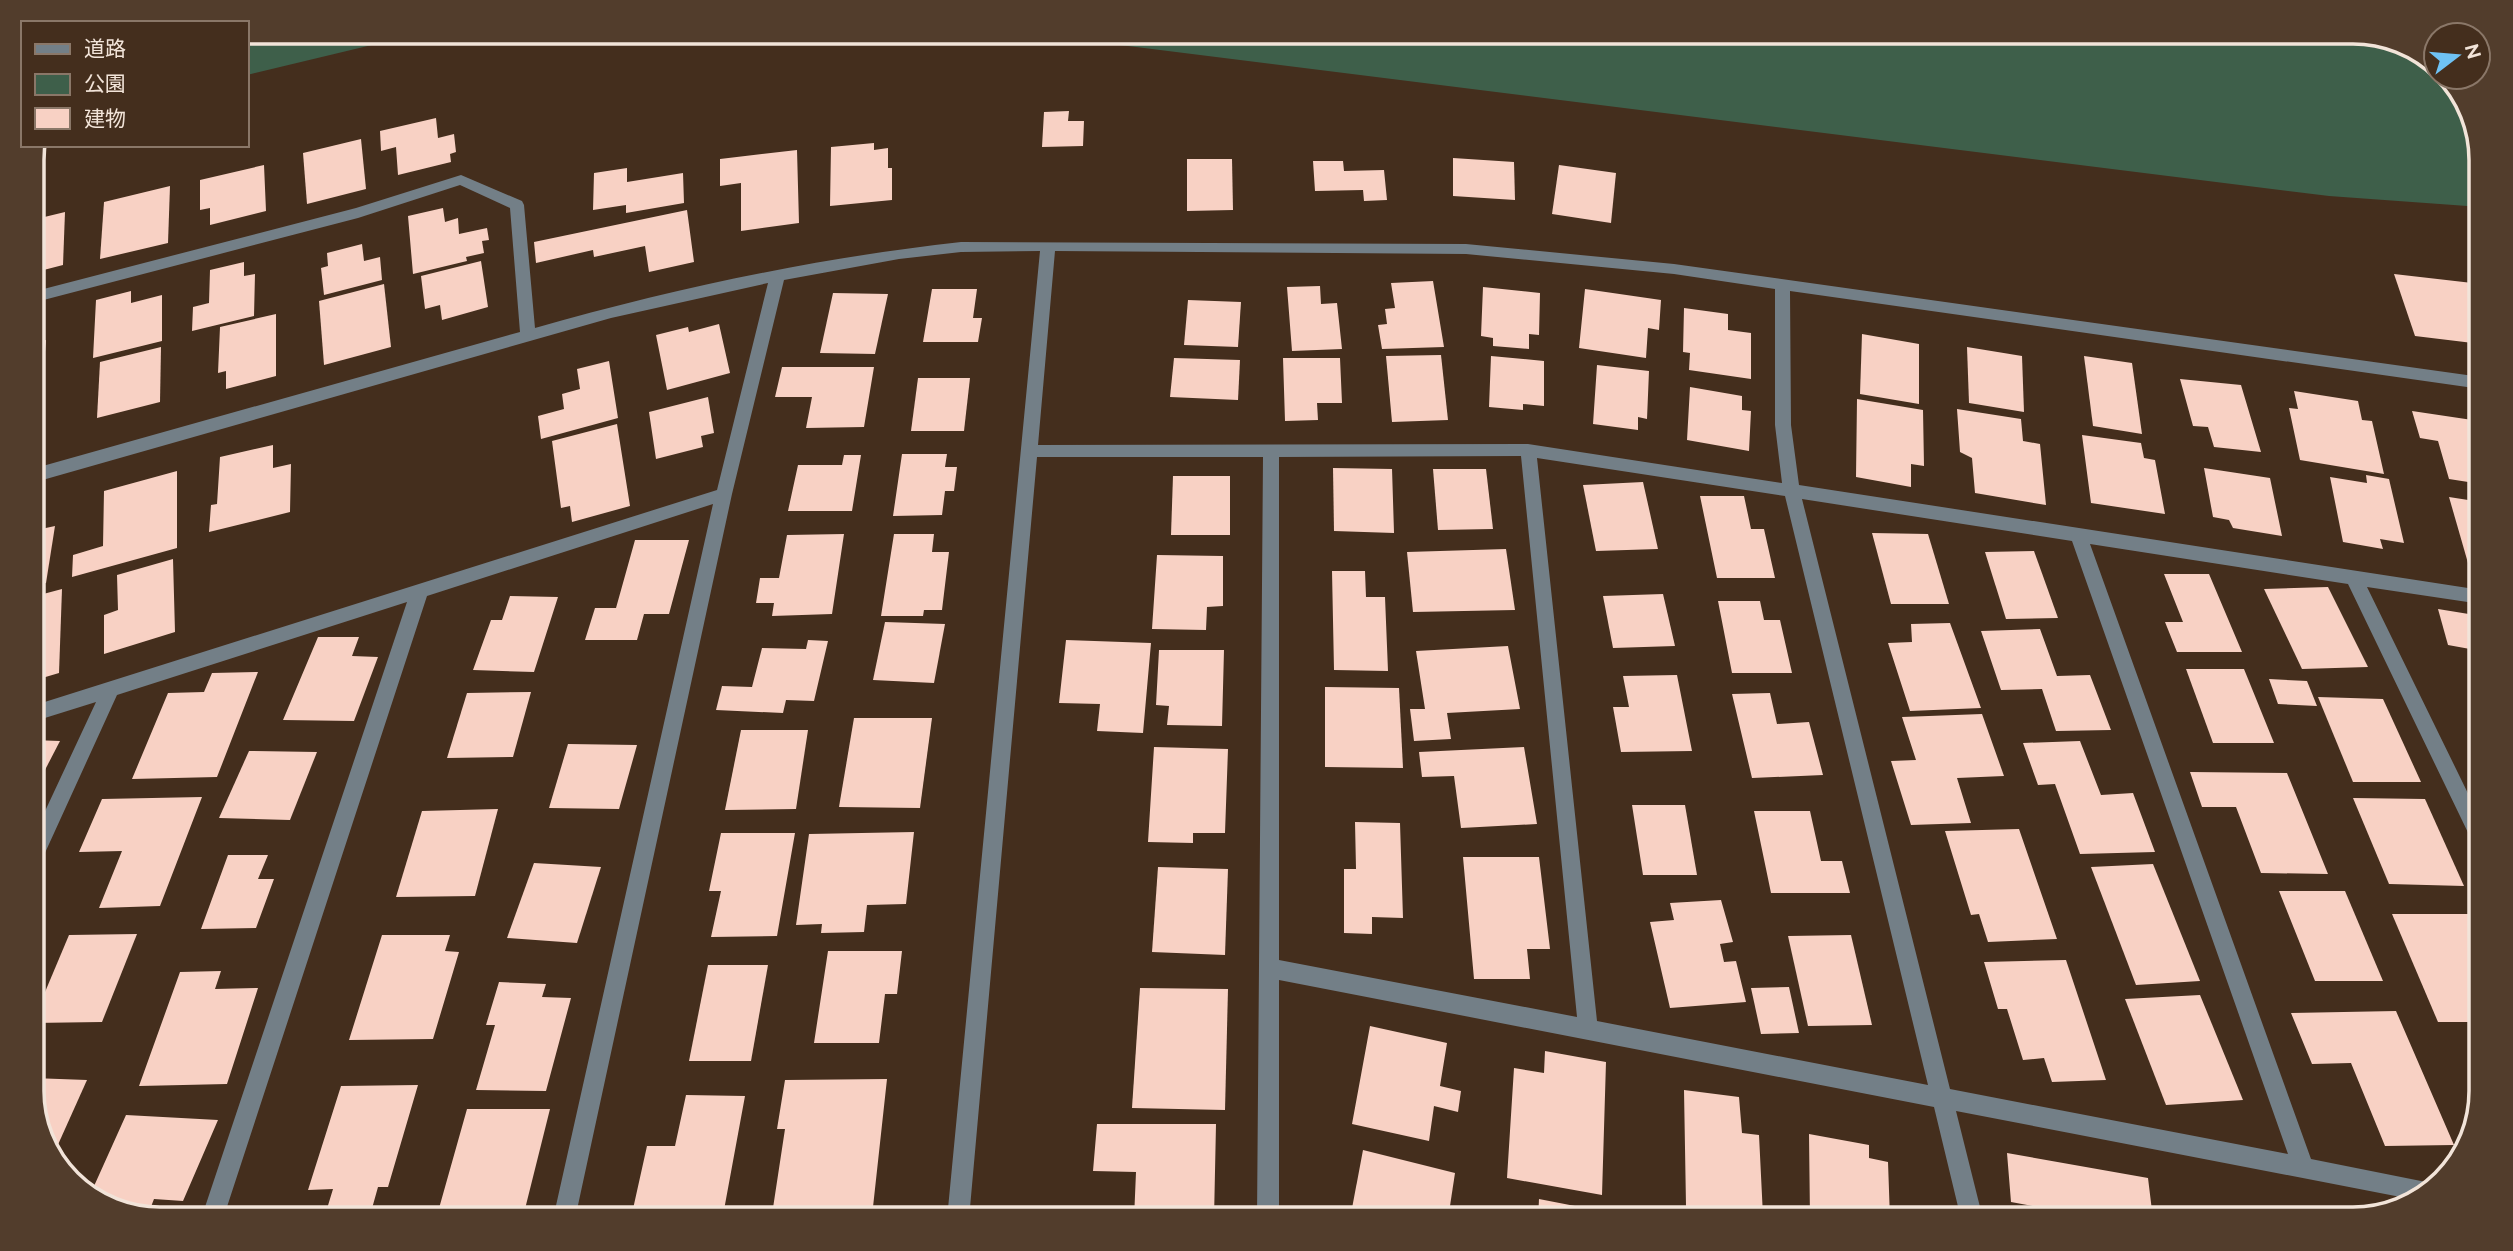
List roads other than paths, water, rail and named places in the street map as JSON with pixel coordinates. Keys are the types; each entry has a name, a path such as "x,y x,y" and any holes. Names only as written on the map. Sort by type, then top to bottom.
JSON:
{"street":[{"path":"44,294 358,213 461,180 517,205 528,336"},
{"path":"959,1207 1048,246"},
{"path":"44,473 625,309 778,275 961,247 1466,249 1674,269 2469,381"},
{"path":"567,1207 724,494 778,275"},
{"path":"1782,284 1783,425 1791,491 1969,1207"},
{"path":"1268,1207 1271,450"},
{"path":"1029,451 1528,450 2469,595"},
{"path":"1528,450 1588,1029"},
{"path":"44,710 724,494"},
{"path":"2078,535 2304,1168"},
{"path":"2354,578 2469,812"},
{"path":"216,1207 420,590"},
{"path":"44,834 111,689"},
{"path":"1269,968 2415,1189"}]}
